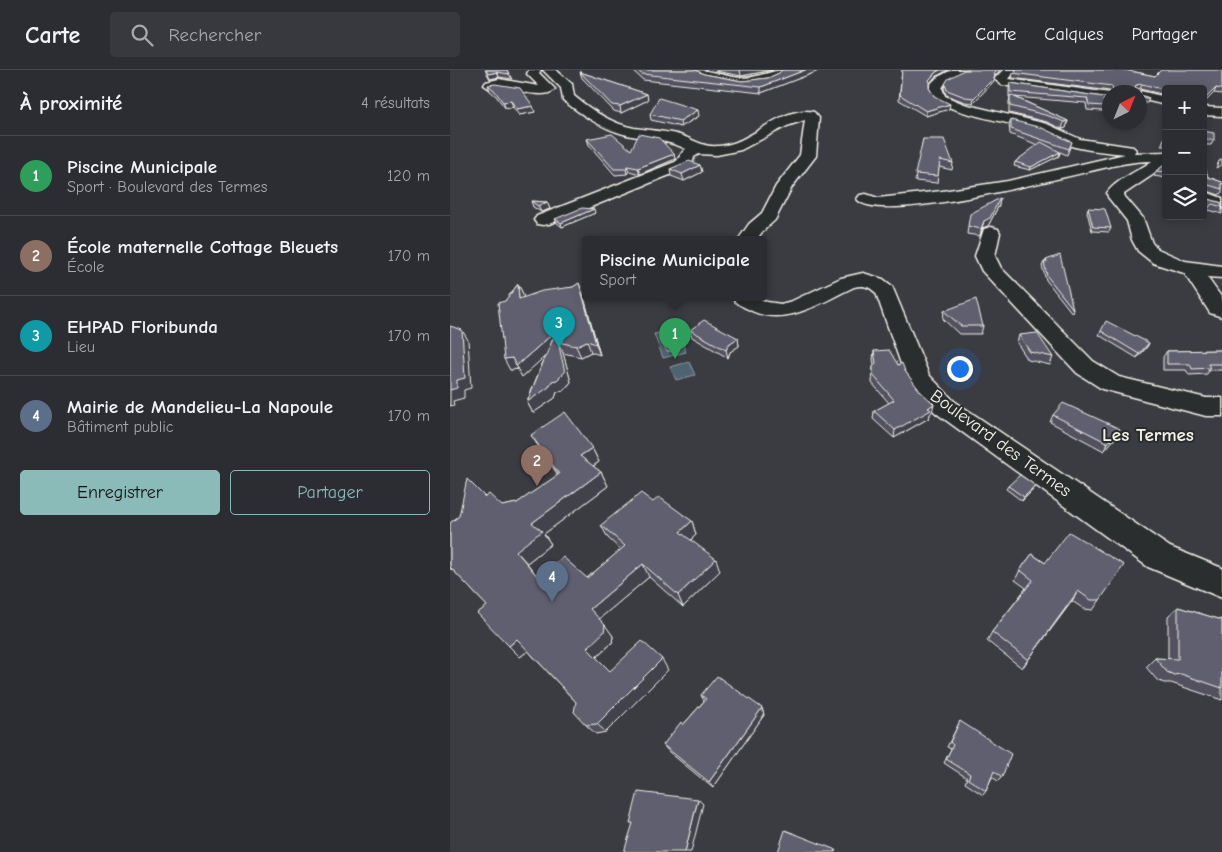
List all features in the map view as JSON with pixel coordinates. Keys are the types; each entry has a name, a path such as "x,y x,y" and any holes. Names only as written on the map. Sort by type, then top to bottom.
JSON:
{"street":[{"path":"490,84 499,83 543,91 549,89 533,74 535,70"},
{"path":"549,70 567,87 568,97 577,105 603,120 628,131 678,139 706,150 710,156 585,207"},
{"path":"700,71 723,80 750,81 774,75 781,70"},
{"path":"962,70 941,80 936,88 936,93 940,99 959,107 1033,125 1077,144 1112,149 1155,150 1162,153"},
{"path":"1010,70 1000,79 1006,82 1102,96"},
{"path":"1147,97 1162,100"},
{"path":"1207,111 1222,112"},
{"path":"543,220 680,165 686,162 687,155 706,150 734,148 750,142 799,115 808,114 812,118 808,156 784,186 769,216 755,228 750,236"},
{"path":"866,199 878,203 986,189 1050,177 1138,156 1162,155"},
{"path":"1162,158 1142,176 1121,187 1115,193 1116,200 1134,218 1144,246 1148,250 1160,258 1191,269 1222,272"},
{"path":"1207,198 1222,204"},
{"path":"991,233 985,256 992,271 1085,367 1111,383 1206,407 1222,407"},
{"path":"1191,269 1222,311"},
{"name":"Boulevard des Termes","path":"750,301 765,308 782,310 796,308 843,285 858,280 876,282 884,290 918,378 929,392 945,406 1159,556 1222,583"}],"water":[{"path":"676,329 686,352 663,358 654,334"},
{"path":"689,362 695,375 676,380 670,367"}],"building":[{"path":"486,70 507,70 509,74 497,72 488,74"},
{"path":"637,70 695,70 704,74 742,81 768,78 782,70 805,70 761,87 642,74"},
{"path":"902,70 940,70 929,80 929,88 934,96 950,104 926,111 900,95"},
{"path":"964,70 997,70 994,73 995,77 974,98 965,97 947,90 945,84 948,79"},
{"path":"1016,70 1125,70 1155,76 1161,70 1222,70 1222,89 1216,88 1207,97 1207,85 1162,85 1162,89 1142,84 1104,85 1013,73"},
{"path":"580,72 647,94 620,106 612,105"},
{"path":"1010,83 1102,97 1102,106 1089,105 1087,98 1010,92"},
{"path":"495,84 520,88 533,106 517,109 511,101 503,102 488,85"},
{"path":"1010,95 1068,121 1064,122 1010,106"},
{"path":"659,98 698,110 680,121 650,114"},
{"path":"1011,120 1042,128 1072,142 1069,149 1011,129"},
{"path":"1207,132 1214,133 1214,140 1207,140"},
{"path":"612,134 631,150 639,134 659,138 674,154 638,168 627,166 626,169 614,169 587,139"},
{"path":"923,139 944,139 953,163 940,160 938,176 915,174"},
{"path":"1041,142 1060,152 1031,167 1015,162"},
{"path":"689,161 700,165 682,174 670,169"},
{"path":"1207,174 1208,177 1222,182 1222,189 1207,185"},
{"path":"1000,198 990,218 984,221 981,229 968,226 970,214"},
{"path":"1207,199 1222,203 1222,207 1212,204 1207,210"},
{"path":"531,201 547,202 538,206"},
{"path":"582,208 594,209 561,223 555,219"},
{"path":"1088,208 1105,209 1111,228 1093,227"},
{"path":"1060,255 1073,309 1047,276 1044,262"},
{"path":"579,283 582,301 584,301 596,344 587,341 576,346 558,342 565,372 557,380 552,381 549,387 527,402 556,331 516,366 512,358 504,359 498,303 505,301 518,284 519,299 542,291 573,287"},
{"path":"976,299 983,326 961,326 944,311"},
{"path":"704,320 738,338 729,344 726,350 690,330"},
{"path":"1106,321 1149,343 1139,354 1101,331"},
{"path":"450,326 462,330 465,378 457,380 457,388 450,390"},
{"path":"1037,333 1053,357 1030,352 1019,335"},
{"path":"889,350 898,365 902,363 905,371 920,391 934,404 928,408 931,410 895,430 874,411 894,400 873,375 873,367 876,363 874,351"},
{"path":"1222,350 1222,364 1208,364 1210,368 1192,369 1190,364 1167,364 1167,351"},
{"path":"1063,403 1120,429 1108,443 1053,415"},
{"path":"565,412 592,448 580,456 601,472 532,523 542,531 516,551 538,577 563,557 587,578 625,546 601,525 641,493 653,502 659,497 692,521 680,532 716,559 678,595 643,564 590,609 605,625 604,632 587,648 610,671 642,641 662,659 597,724 586,725 574,712 576,702 517,639 509,646 477,613 487,606 450,567 450,523 459,516 467,479 485,497 489,494 502,506 517,503 559,474 531,435"},
{"path":"1020,475 1036,486 1024,497 1008,486"},
{"path":"1069,532 1124,565 1100,600 1091,600 1078,591 1028,660 992,632 1033,580 1020,570 1032,554 1045,563"},
{"path":"1178,607 1222,620 1222,688 1181,674 1174,675 1167,672 1155,658 1178,659"},
{"path":"717,676 762,708 709,782 663,745 681,722 683,725 706,699 701,695"},
{"path":"960,721 1011,754 1002,777 994,771 986,791 968,779 970,774 946,759 953,745 950,742"},
{"path":"638,792 698,799 685,852 624,852 633,823 630,823"},
{"path":"785,830 836,850 835,852 778,852"}],"place":[{"name":"EHPAD Floribunda","path":"559,348"},
{"name":"Piscine Municipale","path":"675,359"},
{"name":"École maternelle Cottage Bleuets","path":"537,486"},
{"name":"Mairie de Mandelieu-La Napoule","path":"552,602"}],"district":[{"name":"Les Termes","path":"1148,434"}]}
